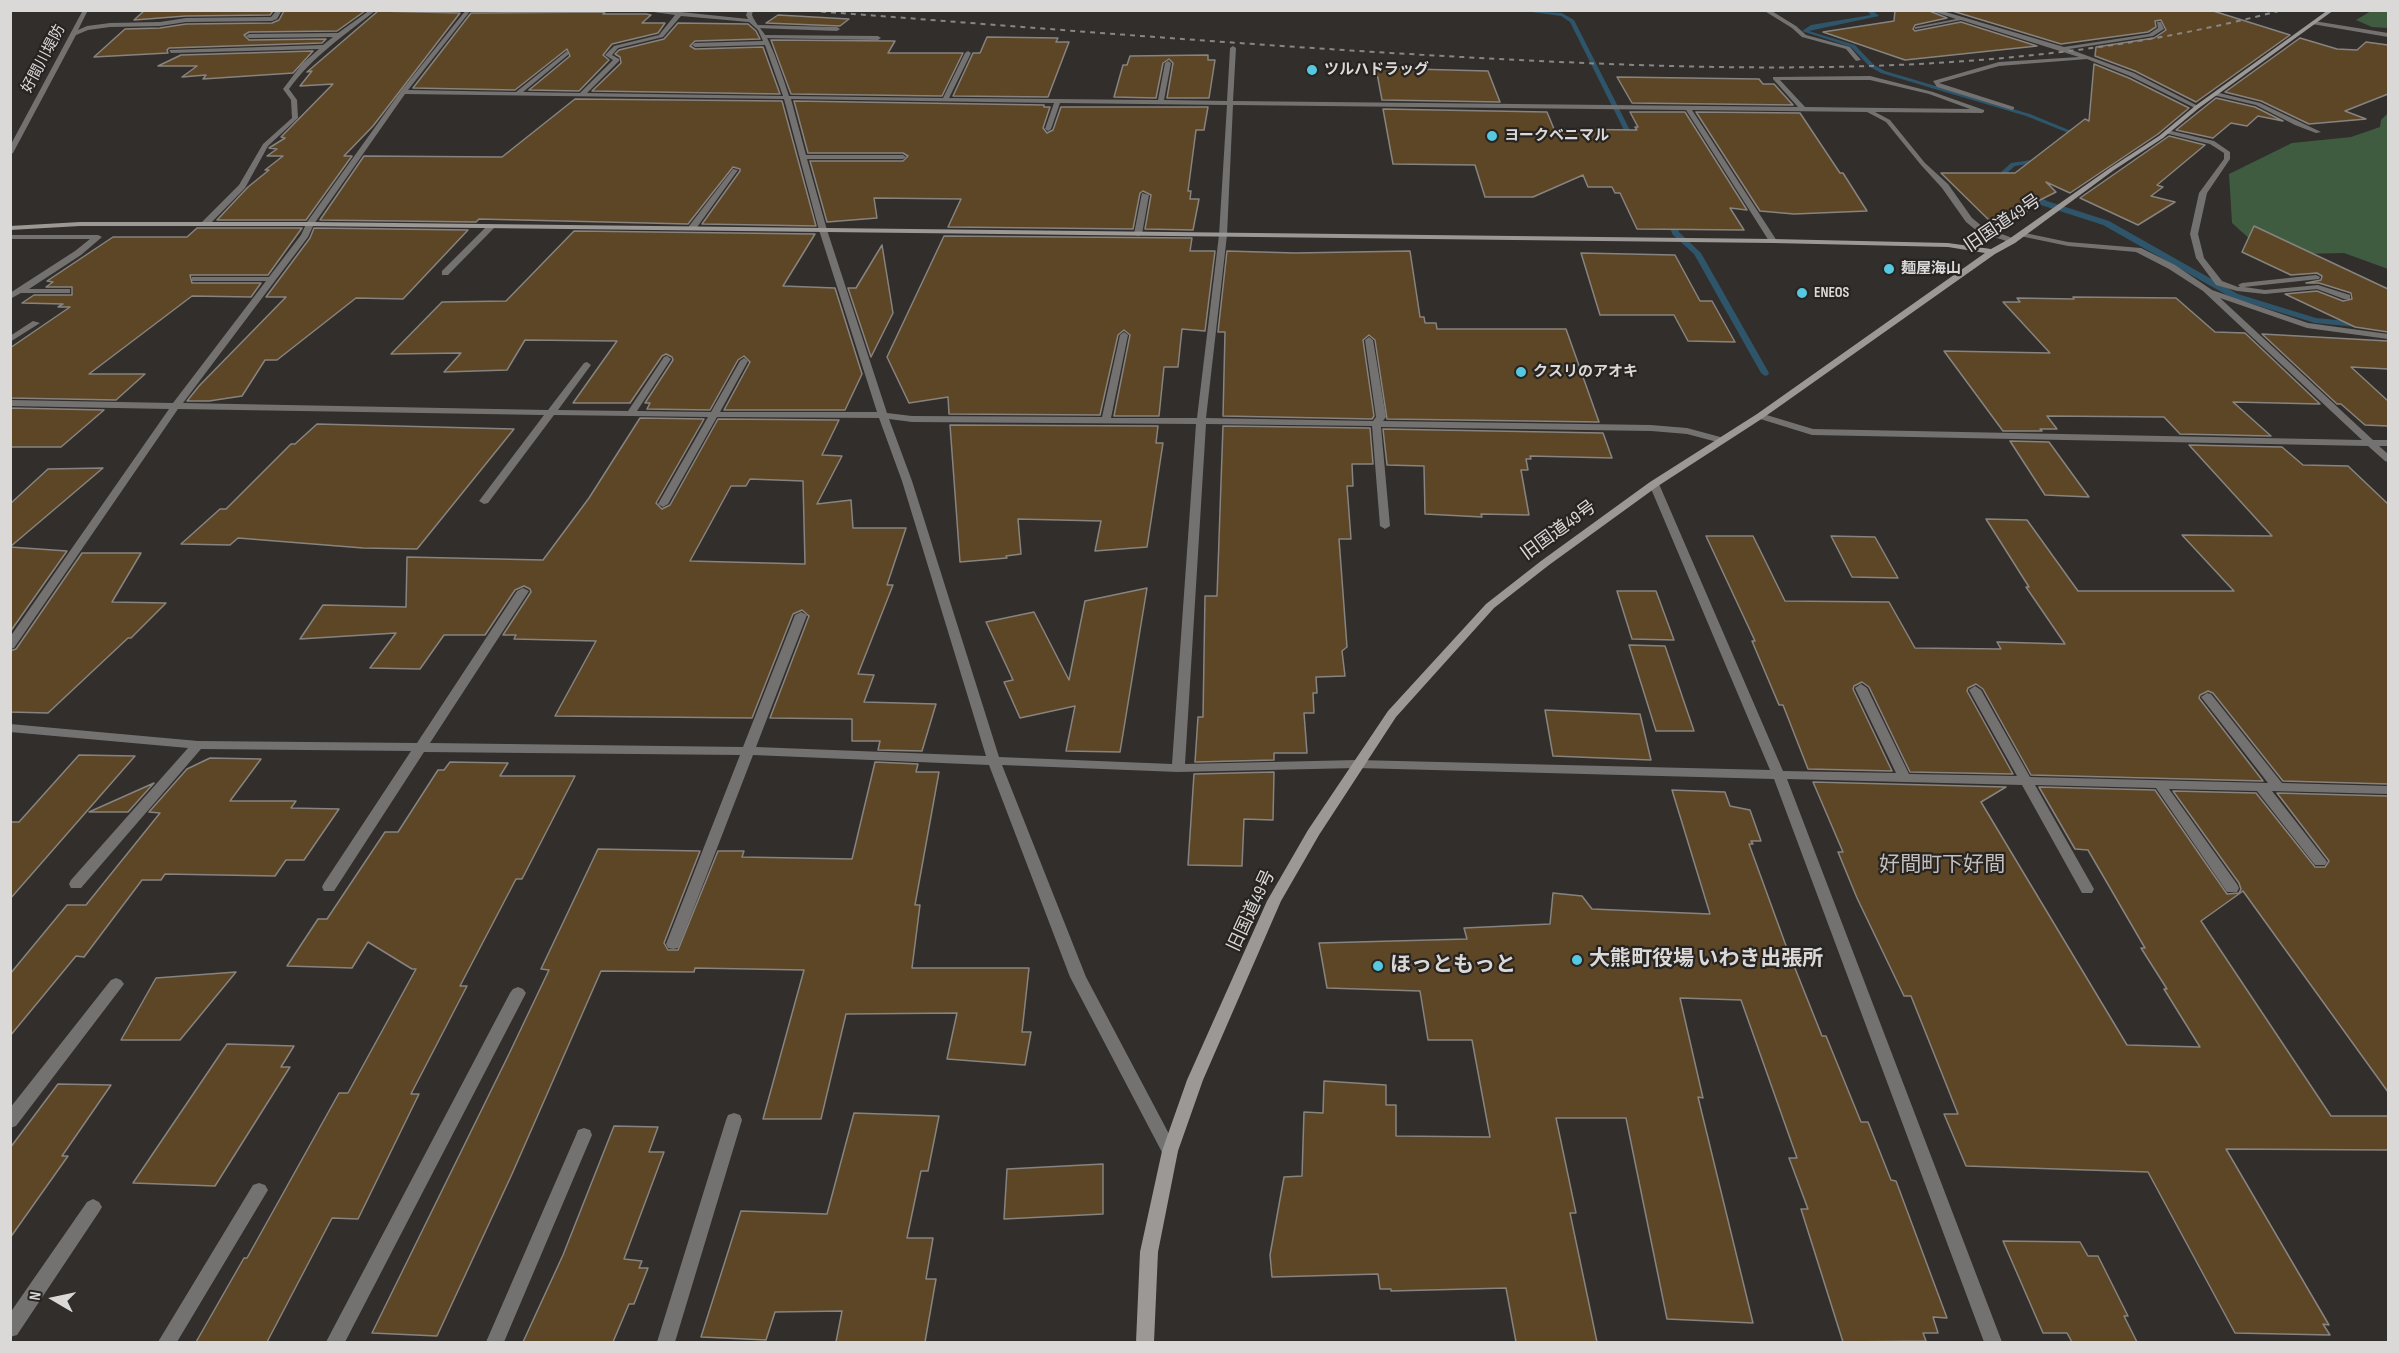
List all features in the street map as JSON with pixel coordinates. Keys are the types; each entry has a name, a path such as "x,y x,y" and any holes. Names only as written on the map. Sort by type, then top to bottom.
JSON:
{"street":[{"name":"好間川堤防","path":"10,153 86,10"},
{"path":"73,34 87,28 110,25 160,24 186,20 272,19 280,10"},
{"path":"206,224 242,186 265,145 295,118 294,100 286,89 297,73 323,47 374,10"},
{"path":"10,646 176,407 305,235 310,224 403,92 469,10"},
{"path":"641,10 751,21"},
{"path":"750,10 751,21 758,27 765,40 787,98 805,157 823,230 883,415 908,482 994,760 1078,977 1170,1151"},
{"path":"1765,10 1794,27 1804,36 1848,48 1858,60"},
{"path":"1931,10 2065,48 2133,74 2197,107"},
{"name":"旧国道49号","path":"1145,1342 1149,1252 1170,1151 1195,1080 1274,901 1313,833 1392,714 1490,606 1545,562 1654,484 1760,416 1992,252 2018,237 2167,132 2197,107 2332,10"},
{"path":"580,95 617,60 608,56 616,47 661,36 679,14"},
{"path":"1917,28 1962,19"},
{"path":"2065,48 2151,35 2161,29 2159,23"},
{"path":"2314,23 2388,35"},
{"path":"758,27 837,28"},
{"path":"249,36 338,35"},
{"path":"695,45 765,40 878,38"},
{"path":"2374,41 2388,41"},
{"path":"171,51 323,47"},
{"path":"1178,768 1201,421 1223,235 1233,48"},
{"path":"517,94 567,53"},
{"path":"945,100 968,53"},
{"path":"1803,109 1775,78 1870,78 1931,93 1979,110 2000,110 2013,108 1939,86 1935,82 1999,64 2089,57"},
{"path":"1161,102 1168,63"},
{"path":"403,92 1982,111 1979,110"},
{"path":"2215,94 2258,104 2318,132"},
{"path":"1048,129 1058,101"},
{"path":"1688,108 1773,241"},
{"path":"1867,110 1888,122 1945,186 1969,220 1980,229 2068,244 2138,250 2172,267 2207,289 2246,305 2307,325 2388,336"},
{"path":"2167,132 2212,142 2227,152 2227,159 2203,193 2194,234 2200,258 2219,283 2249,291 2265,292 2318,286 2347,297"},
{"path":"805,157 903,157"},
{"path":"692,228 735,170"},
{"path":"1138,234 1145,195"},
{"path":"10,228 80,224 310,224 1773,241 1948,245 1992,252"},
{"path":"445,273 492,226"},
{"path":"10,237 98,237 78,253 10,297"},
{"path":"2207,289 2316,277"},
{"path":"195,279 273,279"},
{"path":"2207,289 2388,459"},
{"path":"20,291 67,291"},
{"path":"10,340 36,323"},
{"path":"1106,420 1124,334"},
{"path":"1369,340 1380,417 1376,423 1384,526"},
{"path":"631,414 666,359"},
{"path":"663,504 744,362"},
{"path":"484,501 587,365"},
{"path":"10,403 631,414 883,415 912,419 1659,428 1704,434 1721,440"},
{"path":"1760,416 1812,432 2388,443"},
{"path":"1654,484 1779,776 1993,1342"},
{"path":"329,887 523,591"},
{"path":"673,944 801,615"},
{"path":"1861,688 1905,779"},
{"path":"1974,690 2087,889"},
{"path":"2207,697 2279,788"},
{"path":"10,728 198,745 748,751 1178,768 1357,764 2388,790"},
{"path":"76,884 198,745"},
{"path":"2160,785 2232,888"},
{"path":"2261,787 2320,862"},
{"path":"10,1121 116,984"},
{"path":"335,1342 518,993"},
{"path":"666,1342 734,1120"},
{"path":"495,1342 584,1135"},
{"path":"167,1342 258,1190"},
{"path":"10,1329 93,1206"}],"green space":[{"path":"2371,11 2388,11 2388,28 2372,27 2356,20"},
{"path":"2388,113 2388,269 2344,253 2303,254 2252,241 2232,223 2229,174 2292,143 2351,137 2380,127 2381,120"}],"building":[{"path":"145,10 273,11 270,15 186,16 134,20"},
{"path":"1895,10 1927,10 1947,18 1915,25 1913,29 1915,31 1961,22 2037,46 1905,60 1823,32 1894,21"},
{"path":"1949,10 2210,10 2290,35 2196,102 2135,71 2095,56 2096,47 2154,38 2166,30 2161,20 2155,21 2156,27 2148,32 2061,44"},
{"path":"284,11 365,11 337,31 249,32 244,35 249,40 326,39 322,43 169,48 168,53 94,57 125,29 160,28 186,24 272,23 279,20"},
{"path":"378,11 460,13 373,126 344,156 352,156 306,220 217,220 248,187 269,170 265,170 283,156 267,156 277,149 269,148 285,138 281,137 333,84 300,86 312,71 307,72"},
{"path":"605,12 603,14 646,14 651,15 642,23 665,23 658,33 612,44 603,55 609,60 579,91 529,90 570,56 567,49 515,90 413,88 471,13"},
{"path":"778,15 849,19 840,26 766,23"},
{"path":"678,23 748,24 756,31 760,39 695,41 690,46 695,49 763,47 780,94 592,91 621,63 620,57 615,54 619,50 664,39"},
{"path":"987,37 1058,38 1056,42 1069,42 1048,97 953,96 973,53 980,53"},
{"path":"2300,38 2337,49 2357,50 2366,42 2388,45 2388,94 2345,111 2366,119 2309,124 2261,101 2225,92"},
{"path":"771,40 895,41 888,53 963,53 942,96 791,94"},
{"path":"313,51 293,73 203,79 206,75 182,77 197,66 158,66 181,55"},
{"path":"1208,55 1208,60 1215,60 1209,98 1167,98 1173,63 1169,59 1163,63 1156,98 1114,97 1123,65 1127,65 1130,56"},
{"path":"2094,64 2129,78 2189,108 2158,134 2070,193 2046,182 2056,192 2032,204 2023,217 2022,209 1992,223 1941,173 2015,173 2085,119 2089,121"},
{"path":"1376,68 1488,71 1500,102 1382,100"},
{"path":"1617,77 1759,79 1763,84 1774,84 1793,105 1632,103"},
{"path":"2216,98 2255,107 2283,121 2258,116 2247,126 2231,123 2213,138 2176,130"},
{"path":"575,99 782,101 816,226 702,224 740,171 733,167 688,224 479,219 476,222 320,220 364,156 502,157"},
{"path":"794,101 1044,105 1044,107 1050,107 1043,128 1047,133 1053,130 1061,107 1208,107 1204,130 1196,130 1188,191 1191,191 1190,199 1199,199 1193,230 1145,229 1151,195 1143,191 1140,193 1133,229 948,227 961,199 874,198 877,218 827,222 810,161 903,161 908,156 903,153 808,153"},
{"path":"1383,109 1547,112 1554,129 1637,130 1635,127 1638,127 1630,112 1685,112 1747,210 1730,208 1744,230 1637,229 1620,193 1615,193 1612,187 1588,187 1583,175 1533,197 1485,197 1475,165 1393,164"},
{"path":"1696,112 1800,113 1867,211 1794,214 1760,211"},
{"path":"2169,136 2205,145 2157,185 2163,187 2151,196 2175,202 2138,225 2080,198"},
{"path":"2254,226 2388,289 2388,332 2355,327 2285,294 2317,291 2343,301 2352,299 2351,293 2319,283 2306,283 2321,280 2322,276 2317,273 2291,275 2242,252"},
{"path":"197,228 302,228 268,275 190,275 192,283 261,283 251,297 192,296 89,374 145,374 116,400 10,398 10,348 70,307 58,307 63,304 22,303 34,295 72,295 72,287 46,287 53,282 47,281 113,237 187,237"},
{"path":"314,228 468,230 403,299 356,298 277,360 265,360 242,396 209,401 187,401 286,297 266,297 310,238"},
{"path":"574,231 815,234 783,286 835,288 862,374 845,410 724,410 750,362 744,356 738,360 710,410 647,409 650,403 645,403 673,360 666,354 662,356 630,403 573,403 617,341 525,340 507,370 444,372 461,353 391,354 442,302 506,301"},
{"path":"944,236 1192,238 1190,251 1215,251 1205,331 1182,329 1178,367 1164,367 1159,416 1114,416 1130,335 1124,330 1118,335 1100,415 949,414 948,397 909,403 887,357"},
{"path":"882,245 893,313 871,357 848,288 856,288"},
{"path":"1227,251 1295,253 1410,251 1420,317 1424,317 1425,323 1436,323 1437,329 1566,329 1599,422 1387,419 1375,340 1369,335 1363,340 1374,416 1372,419 1223,416 1225,332 1218,332"},
{"path":"1581,253 1675,255 1700,301 1712,301 1735,342 1688,341 1674,315 1600,315"},
{"path":"2073,297 2176,298 2215,332 2245,333 2320,404 2233,402 2271,436 2180,434 2164,417 2047,416 2057,429 2003,431 1944,351 2050,353 2003,302 2020,302 2017,298 2074,299"},
{"path":"2262,334 2388,341 2388,369 2351,367 2388,401 2388,426 2365,425 2341,404 2337,404"},
{"path":"10,408 104,410 61,447 10,447"},
{"path":"640,418 704,419 656,503 662,509 670,505 718,419 839,420 822,455 842,456 817,504 851,500 853,528 906,528 887,585 893,585 858,674 874,675 864,702 936,704 922,751 878,750 880,741 852,741 852,719 770,718 809,616 802,610 793,614 752,718 555,716 596,641 514,639 516,635 503,635 531,592 524,586 515,590 485,635 444,635 420,669 370,668 396,633 300,639 323,605 406,607 407,557 543,560 589,498","holes":["750,479 803,481 805,564 690,561 731,486 746,486"]},
{"path":"317,424 514,429 417,549 363,548 238,538 230,545 181,544 220,509 226,509 291,444 295,444"},
{"path":"950,425 1158,426 1156,443 1163,443 1147,547 1095,551 1101,521 1018,519 1021,554 1006,556 1007,558 960,562"},
{"path":"1223,426 1370,428 1373,464 1352,464 1353,486 1347,486 1351,539 1339,539 1347,647 1342,651 1345,676 1316,677 1317,693 1313,693 1314,713 1304,713 1307,753 1274,753 1274,760 1195,762 1198,717 1203,717 1205,596 1217,596"},
{"path":"1383,429 1603,433 1612,458 1530,456 1531,459 1526,459 1528,470 1521,470 1529,515 1481,514 1482,517 1425,514 1424,466 1387,465"},
{"path":"2010,441 2049,442 2089,497 2045,495"},
{"path":"2189,445 2282,447 2303,465 2348,466 2388,504 2388,784 2283,781 2213,693 2208,691 2199,698 2263,781 2031,775 1983,689 1976,684 1967,691 2013,774 1910,772 1869,687 1862,682 1853,689 1892,771 1808,769 1783,705 1779,705 1752,641 1755,641 1706,536 1753,536 1785,601 1889,602 1915,648 2001,649 1997,642 2065,644 2026,587 2029,587 1986,519 2027,520 2078,591 2234,591 2182,535 2272,536"},
{"path":"103,468 10,547 10,504 48,469"},
{"path":"1831,536 1875,537 1898,578 1852,577"},
{"path":"10,547 67,551 10,632"},
{"path":"82,553 141,553 112,602 166,603 48,713 10,712 10,651 16,649"},
{"path":"1147,588 1120,752 1066,751 1075,706 1020,718 1004,682 1013,680 986,622 1034,612 1069,680 1085,601"},
{"path":"1617,591 1656,591 1674,640 1632,639"},
{"path":"1629,645 1665,646 1694,731 1656,731"},
{"path":"1545,710 1640,714 1651,760 1553,756"},
{"path":"79,755 135,756 10,899 10,822 19,822"},
{"path":"210,758 261,759 230,801 296,801 291,808 339,809 304,860 286,860 275,876 165,874 161,880 142,880 84,957 76,956 10,1036 10,974 67,905 86,905 160,813 149,812 187,769"},
{"path":"450,762 508,763 500,776 575,776 522,879 516,879 460,986 467,986 411,1094 419,1094 358,1219 332,1218 267,1342 196,1342 244,1258 247,1258 339,1093 348,1093 416,969 412,969 368,942 352,968 287,966 318,919 327,919 385,832 398,832 438,770 444,770"},
{"path":"875,762 918,764 916,772 939,772 915,905 920,905 912,968 1029,968 1022,1032 1031,1032 1025,1065 947,1059 957,1013 846,1014 821,1119 763,1119 804,970 695,968 694,972 601,971 512,1174 437,1336 372,1333 549,970 541,969 598,849 700,851 664,943 668,950 678,950 718,851 744,851 742,857 852,859"},
{"path":"1274,772 1273,820 1244,819 1242,866 1188,865 1194,774"},
{"path":"1813,782 2006,787 1981,802 2127,1045 2200,1047 2164,989 2167,989 2141,948 2145,948 2088,850 2075,849 2039,787 2155,790 2227,894 2239,893 2241,889 2239,883 2173,791 2256,793 2315,867 2325,867 2329,861 2277,793 2388,796 2388,1092 2243,891 2201,921 2331,1116 2388,1116 2388,1150 2226,1149 2329,1325 2323,1324 2330,1335 2235,1333 2148,1172 1966,1166 1944,1114 1958,1114 1911,996 1904,996 1857,898 1838,852 1843,852"},
{"path":"154,783 128,812 89,812"},
{"path":"1672,790 1725,792 1730,806 1750,810 1761,841 1751,841 1753,844 1749,844 1785,943 1822,1036 1826,1036 1861,1122 1868,1122 1891,1180 1896,1181 1947,1318 1933,1317 1938,1333 1923,1333 1926,1341 1843,1342 1801,1209 1808,1209 1789,1158 1797,1158 1741,1000 1680,998 1703,1098 1698,1097 1753,1323 1667,1319 1626,1118 1556,1118 1576,1213 1570,1213 1597,1342 1516,1342 1506,1288 1391,1291 1391,1289 1380,1289 1378,1274 1272,1277 1270,1255 1284,1177 1302,1176 1304,1112 1323,1113 1324,1081 1386,1085 1386,1105 1396,1105 1396,1136 1490,1137 1472,1040 1428,1040 1420,991 1327,988 1319,943 1467,939 1464,928 1550,924 1553,893 1582,896 1592,909 1710,914"},
{"path":"236,972 180,1040 121,1040 156,978"},
{"path":"227,1044 294,1046 281,1067 290,1067 215,1186 133,1183"},
{"path":"58,1084 111,1085 62,1156 68,1156 10,1238 10,1148"},
{"path":"854,1113 939,1116 928,1171 921,1171 907,1238 933,1238 926,1279 936,1279 925,1342 836,1342 842,1311 775,1312 766,1340 701,1337 741,1211 827,1214"},
{"path":"614,1126 658,1127 649,1152 664,1152 624,1259 642,1261 639,1268 648,1268 634,1304 629,1304 613,1342 523,1342 563,1255"},
{"path":"1103,1164 1103,1214 1004,1219 1007,1169"},
{"path":"2003,1241 2080,1242 2088,1256 2098,1256 2128,1316 2124,1316 2137,1342 2072,1342 2067,1333 2043,1333"}],"waterway":[{"path":"1519,10 1562,15 1572,21 1634,144"},
{"path":"1868,10 1876,16 1811,27 1805,31 1853,46 1872,66 1883,72 2028,115 2083,137"},
{"path":"2044,160 2013,164 2004,172 2012,184 2044,203 2106,223 2235,296 2315,320 2388,328"},
{"path":"1667,214 1676,233 1697,253 1765,373"}],"railway":[{"path":"801,10 1395,53 1580,63 1782,67 1883,66 1984,60 2084,49 2184,33 2282,10"}],"place":[{"name":"ツルハドラッグ","path":"1312,70"},
{"name":"ヨークベニマル","path":"1492,136"},
{"name":"麺屋海山","path":"1889,269"},
{"name":"ENEOS","path":"1802,293"},
{"name":"クスリのアオキ","path":"1521,372"},
{"name":"大熊町役場 いわき出張所","path":"1577,960"},
{"name":"ほっともっと","path":"1378,966"}],"district":[{"name":"好間町下好間","path":"1942,866"}]}
